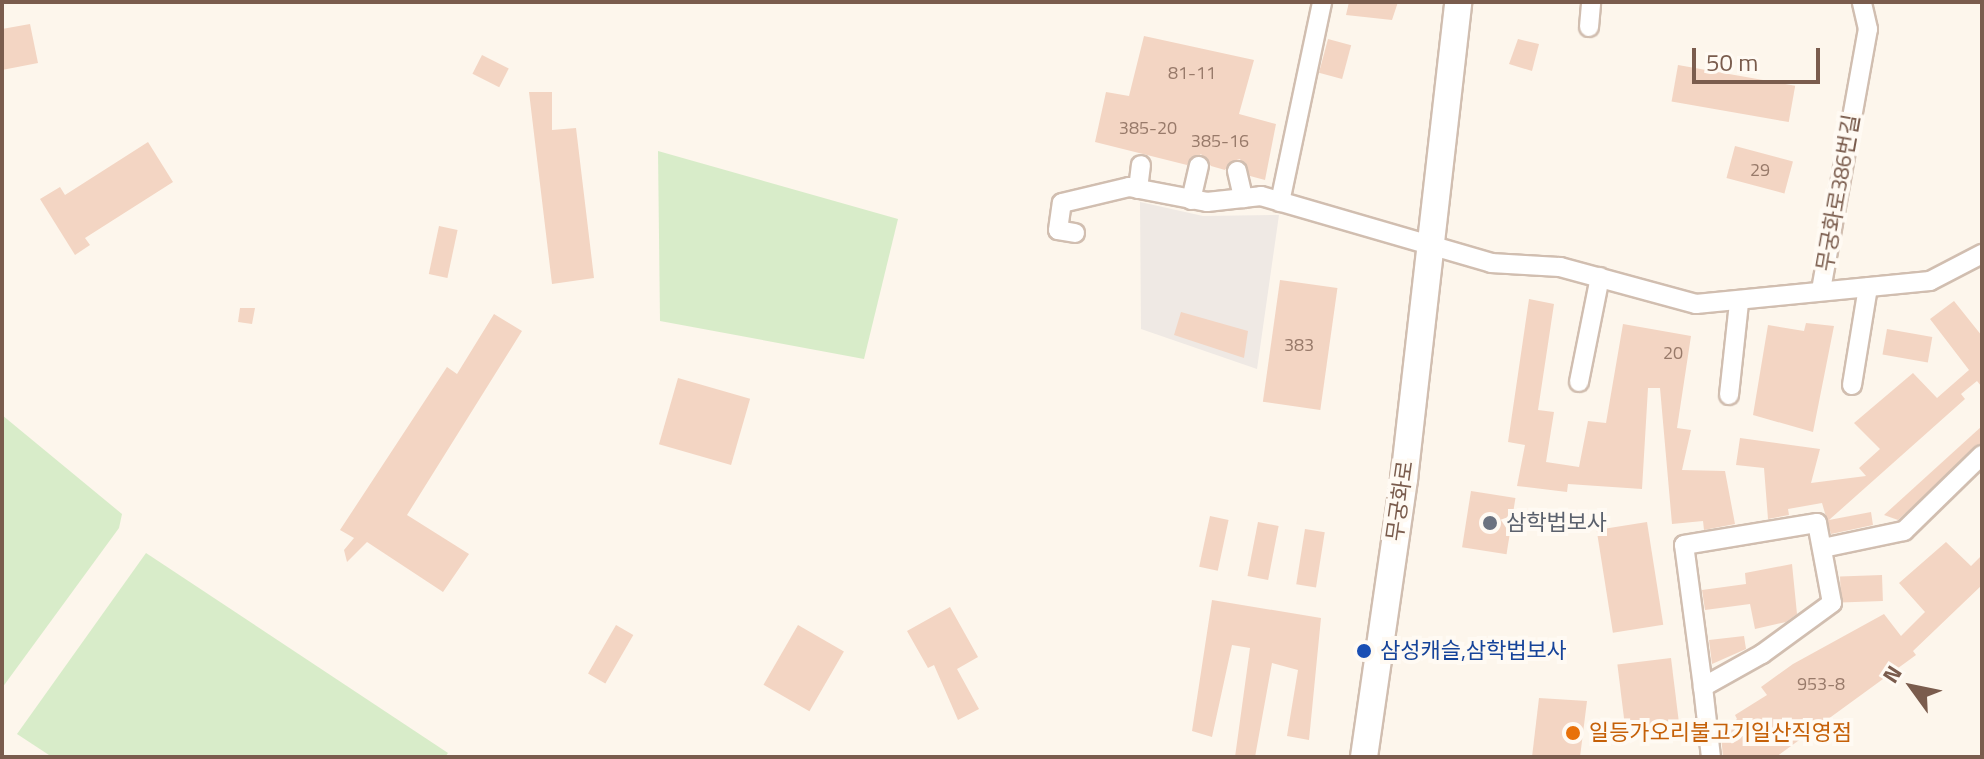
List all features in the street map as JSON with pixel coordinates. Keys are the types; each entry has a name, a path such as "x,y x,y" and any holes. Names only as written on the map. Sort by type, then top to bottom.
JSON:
{"main road":[{"name":"무궁화로","path":"1364,757 1458,2"}],"street":[{"path":"1280,202 1322,2"},
{"path":"1589,27 1591,2"},
{"name":"무궁화로386번길","path":"1821,290 1868,29 1862,2"},
{"path":"1138,189 1141,165"},
{"path":"1191,200 1199,166"},
{"path":"1237,171 1243,198"},
{"path":"1075,233 1058,230 1062,203 1138,189 1191,200 1243,198 1280,202 1430,245"},
{"name":"무궁화로386번길","path":"1430,245 1491,263 1560,267 1600,277 1654,297 1739,303 1821,290 1930,281 1982,254"},
{"path":"1579,382 1600,277"},
{"path":"1852,385 1868,287"},
{"path":"1729,395 1739,303"},
{"path":"1823,548 1904,531 1982,455"},
{"path":"1703,687 1762,654 1832,603 1817,523 1684,545 1711,757"}],"shaded area":[{"path":"1140,202 1203,216 1279,215 1257,369 1141,329"}],"green space":[{"path":"658,151 898,219 864,359 660,321"},
{"path":"2,415 122,514 119,528 2,688"},
{"path":"146,553 448,753 445,757 52,757 17,734"}],"building":[{"path":"1349,2 1398,2 1392,20 1346,15"},
{"path":"30,24 38,63 2,70 2,29"},
{"path":"1144,36 1254,60 1239,114 1276,124 1265,180 1250,176 1240,159 1230,162 1225,170 1211,166 1201,154 1187,165 1095,142 1106,92 1129,96"},
{"path":"1328,39 1351,45 1342,79 1319,73"},
{"path":"1518,39 1539,44 1532,71 1509,64"},
{"path":"482,55 509,69 499,87 472,74"},
{"path":"1678,65 1795,86 1789,122 1672,101"},
{"path":"529,92 552,92 552,130 576,128 594,278 552,284"},
{"path":"148,142 173,182 85,238 90,245 75,255 40,199 60,187 65,195"},
{"path":"1735,146 1793,162 1784,193 1726,178"},
{"path":"439,226 458,230 447,278 429,274"},
{"path":"1280,280 1337,288 1320,410 1263,402"},
{"path":"1529,299 1554,304 1538,410 1554,412 1546,462 1579,467 1588,421 1606,423 1623,324 1691,336 1677,428 1691,430 1682,470 1725,471 1735,524 1704,530 1703,521 1672,524 1660,388 1648,388 1642,489 1568,484 1567,492 1517,486 1525,445 1508,442"},
{"path":"1954,301 1982,336 1982,387 1977,381 1961,394 1965,399 1829,520 1871,512 1873,525 1831,534 1822,503 1788,509 1789,515 1768,519 1764,468 1736,465 1740,438 1820,449 1811,483 1866,476 1859,468 1880,449 1854,423 1913,373 1937,398 1969,370 1930,319"},
{"path":"240,308 255,308 252,324 238,322"},
{"path":"1181,312 1248,331 1244,358 1174,335"},
{"path":"494,314 522,331 407,515 469,554 443,592 367,542 347,562 344,550 354,538 340,530 447,367 457,374"},
{"path":"1806,323 1834,326 1813,432 1753,415 1768,325 1804,331"},
{"path":"1887,329 1932,337 1928,363 1882,355"},
{"path":"678,378 750,399 731,465 659,444"},
{"path":"1982,426 1982,443 1898,520 1884,515"},
{"name":"삼학법보사","path":"1471,491 1515,498 1507,554 1462,547"},
{"path":"1210,516 1229,520 1218,571 1199,567"},
{"path":"1258,522 1279,526 1268,580 1248,576"},
{"path":"1647,522 1663,625 1613,633 1597,530"},
{"path":"1305,529 1325,532 1316,587 1296,584"},
{"path":"1946,542 1971,566 1982,555 1982,585 1913,651 1916,655 1776,757 1723,757 1721,735 1737,719 1735,715 1767,695 1761,687 1793,664 1884,614 1901,636 1925,612 1899,583"},
{"path":"1792,564 1797,614 1786,622 1755,629 1750,604 1705,610 1702,590 1746,584 1745,573"},
{"path":"1882,575 1883,601 1841,602 1840,576"},
{"path":"1212,600 1321,618 1309,740 1287,736 1298,670 1272,663 1255,757 1235,757 1250,648 1232,645 1212,737 1192,731"},
{"path":"950,607 978,657 957,669 979,709 958,720 934,665 928,668 907,631"},
{"path":"616,625 633,635 605,683 588,673"},
{"path":"798,625 844,652 809,711 764,685"},
{"path":"1744,636 1746,649 1712,664 1709,640"},
{"path":"1671,658 1679,725 1626,732 1617,665"},
{"path":"1539,698 1587,701 1580,757 1532,757"}],"place":[{"name":"삼학법보사","path":"1490,523"},
{"name":"삼성캐슬,삼학법보사","path":"1364,651"},
{"name":"일등가오리불고기일산직영점","path":"1573,733"}]}
